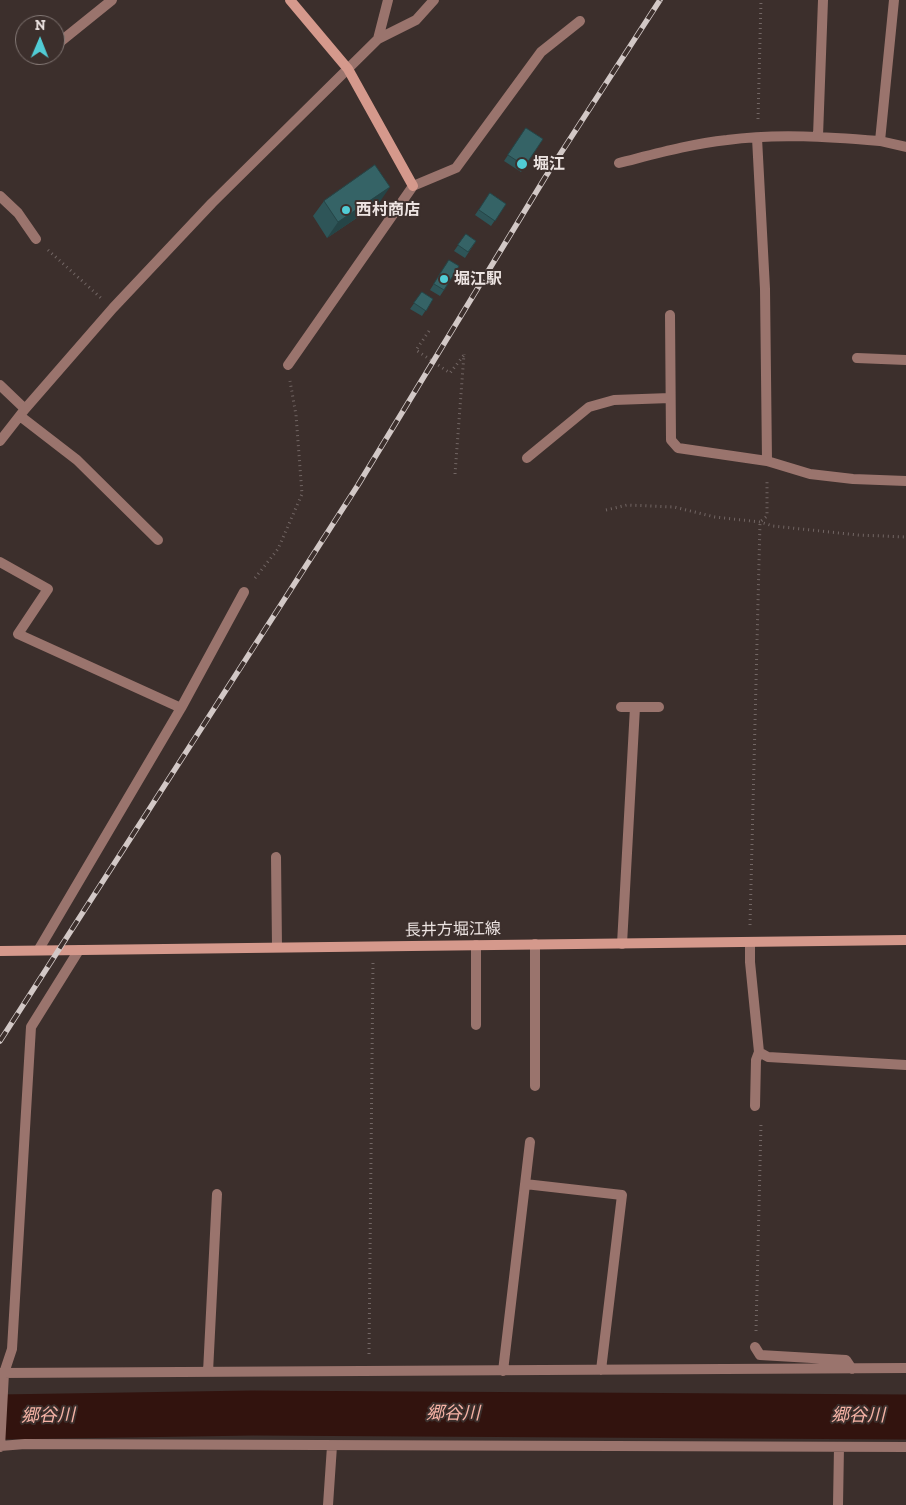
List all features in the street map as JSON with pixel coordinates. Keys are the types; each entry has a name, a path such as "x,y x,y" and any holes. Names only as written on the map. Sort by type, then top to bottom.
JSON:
{"main road":[{"path":"290,0 348,69 412,186"},
{"name":"長井方堀江線","path":"0,951 39,949 906,940"}],"street":[{"path":"65,38 112,0"},
{"path":"378,39 388,0"},
{"path":"0,441 113,308 212,202 378,39 416,20 434,0"},
{"path":"818,136 823,0"},
{"path":"880,141 894,0"},
{"path":"288,365 412,186 456,168 541,52 580,21"},
{"path":"619,163 686,146 728,139 818,136 880,141 906,147"},
{"path":"757,138 765,289 767,461"},
{"path":"0,196 18,213 36,239"},
{"path":"670,315 672,440 678,448 767,461 810,474 852,479 906,481"},
{"path":"858,358 906,360"},
{"path":"0,385 23,412 78,460 158,540"},
{"path":"527,458 589,407 614,400 670,398"},
{"path":"0,562 48,589 18,634 181,708"},
{"path":"39,949 181,708 244,592"},
{"path":"621,707 659,707"},
{"path":"622,944 635,707"},
{"path":"276,857 277,947"},
{"path":"750,943 750,962 759,1052 756,1060 756,1106"},
{"path":"535,944 535,1086"},
{"path":"476,945 476,1025"},
{"path":"80,950 31,1027 12,1349 3,1377 0,1446 34,1444 906,1447"},
{"path":"759,1052 768,1057 906,1065"},
{"path":"502,1371 530,1142"},
{"path":"525,1184 622,1195 601,1370"},
{"path":"208,1372 217,1194"},
{"path":"755,1347 760,1355 846,1360 852,1369"},
{"path":"3,1377 208,1372 906,1368"},
{"path":"328,1505 332,1446"},
{"path":"838,1505 839,1447"}],"path":[{"path":"757,138 761,0"},
{"path":"36,239 113,308"},
{"path":"429,331 416,350 436,364 450,373 464,354 456,474"},
{"path":"244,592 278,548 302,494 296,415 288,365"},
{"path":"750,943 760,522 767,516 767,461"},
{"path":"606,510 626,505 674,507 715,517 760,522 773,526 823,532 906,537"},
{"path":"373,947 369,1354 378,1354"},
{"path":"755,1347 761,1110 756,1106"}],"building":[{"path":"526,128 543,139 525,166 508,155"},
{"path":"375,165 390,187 338,222 324,201"},
{"path":"490,193 506,204 495,221 479,210"},
{"path":"466,234 476,241 468,252 458,245"},
{"name":"堀江駅","path":"449,260 459,266 444,290 434,284"},
{"path":"422,292 433,299 426,311 414,303"}],"waterway":[{"name":"郷谷川","path":"0,1417 253,1413 906,1417"}],"railway":[{"path":"0,1041 358,485 546,176 660,0"}],"place":[{"name":"堀江","path":"522,164"},
{"name":"西村商店","path":"346,210"},
{"name":"堀江駅","path":"444,279"}]}
